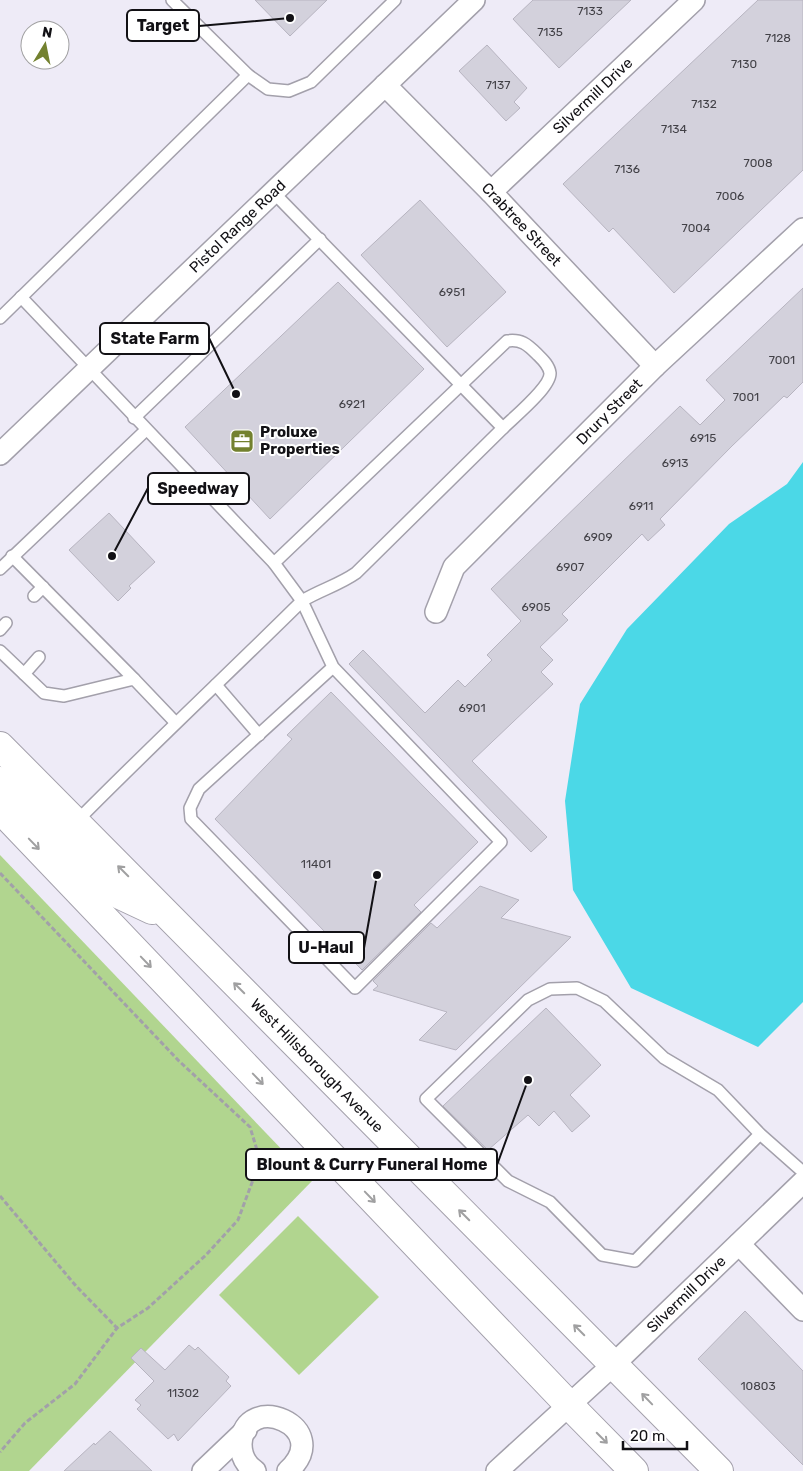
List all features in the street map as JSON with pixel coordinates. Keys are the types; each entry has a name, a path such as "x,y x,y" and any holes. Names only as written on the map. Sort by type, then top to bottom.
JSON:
{"main road":[{"name":"West Hillsborough Avenue","path":"0,746 719,1471"},
{"path":"0,781 103,887 169,918"},
{"path":"0,809 634,1471"}],"street":[{"name":"Pistol Range Road","path":"0,454 474,0"},
{"name":"Silvermill Drive","path":"491,192 694,0"},
{"name":"Crabtree Street","path":"385,85 491,192 655,366"},
{"name":"Drury Street","path":"436,612 454,567 655,366 803,229"},
{"name":"Silvermill Drive","path":"498,1471 614,1364 803,1182"},
{"path":"739,1244 803,1310"},
{"path":"203,1471 260,1418 270,1416 280,1417 296,1428 300,1437 300,1456 288,1471"},
{"path":"246,1430 241,1450 244,1459 255,1471"}],"lane":[{"path":"172,0 248,75 268,89 289,92 311,82 395,0"},
{"path":"0,318 248,75"},
{"path":"273,192 503,428"},
{"path":"134,418 320,239"},
{"path":"21,297 134,418 274,562 302,601 333,667 501,842 356,988 191,819 190,808 199,789 333,667"},
{"path":"75,823 175,722 302,601 322,589 341,584 356,573 547,384 550,374 546,363 527,344 517,340 507,341 274,562"},
{"path":"0,569 146,430"},
{"path":"12,556 175,722"},
{"path":"34,596 43,587"},
{"path":"67,629 75,620"},
{"path":"0,651 44,693 64,696 134,679"},
{"path":"24,674 39,657"},
{"path":"216,685 258,735"},
{"path":"760,1134 635,1261 602,1255 550,1202 508,1181 426,1099 528,1000 550,989 577,988 604,1001 664,1058 718,1090 760,1134 803,1172"}],"path":[{"path":"0,873 173,1055 250,1128 257,1150 256,1172 238,1220 206,1255 148,1308 117,1328 75,1384 26,1423 0,1452"},
{"path":"0,1196 76,1286 117,1328"}],"green space":[{"path":"0,855 312,1181 29,1471 0,1471"},
{"path":"298,1216 379,1297 299,1375 219,1295"}],"water":[{"path":"803,462 803,1002 758,1047 631,988 573,890 565,801 580,704 627,629 729,524 787,484"}],"building":[{"path":"255,0 327,0 290,36"},
{"path":"533,0 631,0 559,68 513,19"},
{"path":"758,0 803,0 803,170 674,293 613,228 609,232 563,184"},
{"path":"487,45 527,88 514,102 520,108 506,121 459,71"},
{"path":"420,200 506,292 447,347 361,255"},
{"path":"338,282 424,369 270,519 185,427"},
{"path":"803,288 803,382 787,398 784,396 660,519 665,525 648,541 642,534 562,614 568,620 540,647 553,660 541,672 553,684 472,761 547,837 531,852 349,664 363,650 425,713 458,680 465,687 492,660 487,655 521,621 491,589 680,406 700,425 725,400 706,380"},
{"path":"109,513 155,562 129,586 131,588 118,601 69,550"},
{"path":"331,692 478,842 414,905 421,912 362,970 215,819 292,739 287,735"},
{"path":"480,886 519,900 501,918 571,937 456,1050 419,1040 447,1012 373,990 378,986 373,981 431,923 437,928"},
{"path":"546,1008 601,1065 570,1095 590,1116 572,1132 554,1111 539,1126 528,1115 488,1150 443,1106"},
{"path":"745,1311 803,1371 803,1465 698,1359"},
{"path":"189,1345 195,1350 198,1347 229,1377 226,1381 231,1386 178,1441 174,1434 168,1439 137,1409 141,1405 135,1400 154,1381 131,1358 141,1348 165,1370"},
{"path":"110,1431 152,1471 64,1471 94,1443 95,1445"}],"place":[{"name":"Target","path":"290,18"},
{"name":"State Farm","path":"236,394"},
{"name":"Proluxe Properties","path":"242,441"},
{"name":"Speedway","path":"112,556"},
{"name":"U-Haul","path":"377,875"},
{"name":"Blount & Curry Funeral Home","path":"528,1080"}]}
